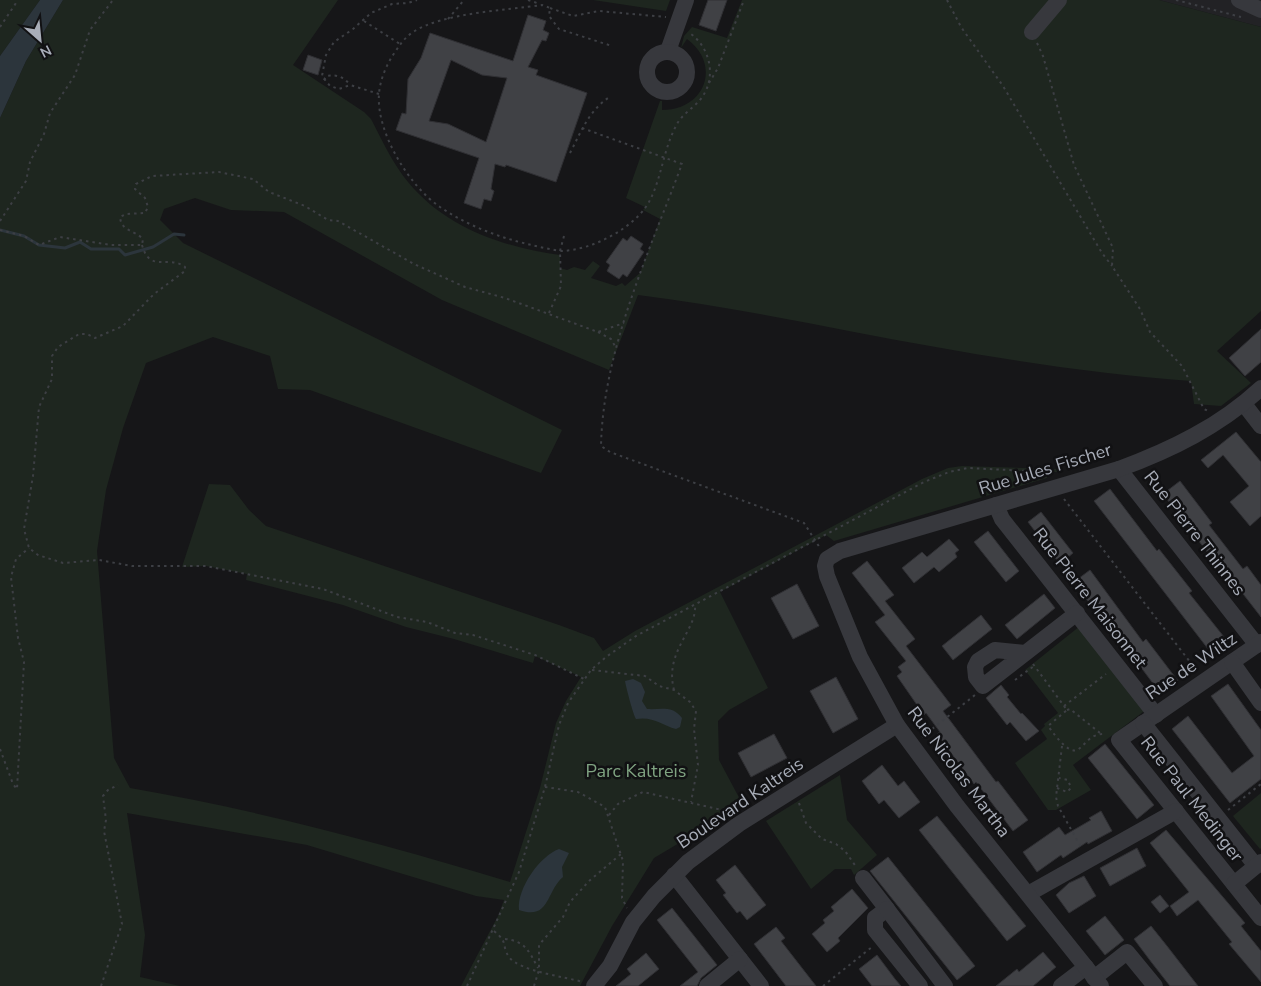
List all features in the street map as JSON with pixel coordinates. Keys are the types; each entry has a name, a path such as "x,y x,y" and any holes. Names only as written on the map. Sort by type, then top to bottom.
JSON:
{"street":[{"path":"668,51 686,0"},
{"path":"1032,32 1059,0"},
{"path":"1239,0 1255,15"},
{"name":"Rue Jules Fischer","path":"827,559 840,551 1119,469 1187,440 1244,404 1261,388"},
{"path":"1244,404 1261,426"},
{"name":"Rue Pierre Thinnes","path":"1119,469 1259,644"},
{"name":"Rue Pierre Maisonnet","path":"996,505 1002,519 1117,665 1150,719"},
{"name":"Rue Nicolas Martha","path":"827,559 825,566 827,576 852,639 897,725 1094,977"},
{"path":"1029,660 995,650 978,661 975,667 976,677 983,686 1029,660 1077,613"},
{"name":"Rue de Wiltz","path":"1150,719 1259,644"},
{"path":"1232,662 1261,703"},
{"name":"Rue Paul Medinger","path":"1234,884 1259,864 1218,818 1150,719 1119,740 1234,884 1258,908"},
{"name":"Boulevard Kaltreis","path":"594,986 610,966 633,922 674,875 739,824 897,725"},
{"path":"1028,894 1176,811"},
{"path":"674,875 761,986"},
{"path":"863,878 945,986"},
{"path":"887,909 875,918 874,924 881,940 920,986"},
{"path":"1061,986 1094,977 1127,952 1155,986"},
{"path":"707,986 740,959"}],"path":[{"path":"0,27 18,0"},
{"path":"0,221 26,181 30,162 44,134 50,113 75,75 90,30 113,0"},
{"path":"350,85 339,90 330,86 324,80 321,72 326,55 334,42 380,7 417,0"},
{"path":"447,19 464,0"},
{"path":"528,0 573,16 598,11 678,23 701,42 708,56 710,70 708,85"},
{"path":"542,5 447,19 424,26 412,33 400,44 386,67 379,94 381,116 392,149 411,179 438,206 493,235 523,244 560,251 573,250 598,242 616,233 635,218 651,198 675,127 700,100 718,68 744,0"},
{"path":"947,0 961,27 1003,86 1078,214 1140,309 1150,332 1182,366 1204,409 1211,413 1217,422"},
{"path":"1176,0 1255,15"},
{"path":"550,8 549,16 558,29 612,46"},
{"path":"363,21 400,44"},
{"path":"1032,32 1043,56 1074,165 1095,214 1113,248 1112,266"},
{"path":"321,72 326,76 340,76 350,85 379,94"},
{"path":"324,80 326,76"},
{"path":"570,153 582,128 598,104 612,96"},
{"path":"582,128 682,164 624,323 606,384 601,446 610,452 804,524 816,540"},
{"path":"584,678 535,656 473,635 455,633 426,622 397,617 323,589 206,566 132,566 99,560 63,563 38,555 29,548 24,529 33,476 39,407 52,379 52,356 58,347 79,334 87,334 95,338 123,326 154,294 185,271 180,264 152,262 145,255 142,245 143,239 137,233 124,228 120,222 120,217 126,214 145,213 148,207 145,198 135,189 136,184 152,176 219,172 253,179 270,192 306,206 328,220 338,221 414,264 465,287 549,313 598,332 611,339 617,349"},
{"path":"0,230 24,236 39,245 60,237 111,245 142,245"},
{"path":"549,313 561,286 560,251 564,236"},
{"path":"598,332 624,323"},
{"path":"467,986 494,932 520,872 545,787 559,726 568,703 584,678 606,657 636,636 924,482 949,472 968,468 1048,472 1205,681"},
{"path":"0,748 13,784 17,788 24,662 18,638 11,577 16,560 29,548"},
{"path":"674,690 672,666 678,648 696,612 695,605"},
{"path":"1015,680 1029,660 1067,710 1070,709 1100,733 1109,734 1119,740"},
{"path":"1064,706 1117,665"},
{"path":"592,670 645,676 659,686 674,690 690,702 696,711 694,729 698,766 691,802"},
{"path":"912,746 976,695 983,686"},
{"path":"1067,710 1048,726 1062,746 1076,750 1100,733"},
{"path":"1062,746 1057,788 1058,806 1088,860"},
{"path":"1057,788 1067,792 1071,788 1068,780 1058,777"},
{"path":"1218,818 1261,784"},
{"path":"102,986 122,924 104,831 106,820 103,796 108,790 118,785"},
{"path":"545,787 578,792 600,802 609,815 621,854 622,898 633,922"},
{"path":"795,789 806,823 822,839 836,844 845,851 863,878"},
{"path":"609,815 618,804 643,792 731,812 739,824"},
{"path":"534,986 539,970 540,944 564,917 570,902 590,881 621,854"},
{"path":"494,932 504,939 517,940 527,947 539,970"},
{"path":"504,939 509,956 516,963 557,977 594,986"},
{"path":"823,986 881,940"}],"shaded area":[{"path":"40,0 63,0 26,61 0,118 0,56"},
{"path":"1159,0 1261,0 1261,27"},
{"path":"633,679 641,683 645,692 642,701 647,709 674,711 682,718 680,727 676,729 652,720 636,719 625,681"},
{"path":"559,849 569,853 562,867 563,877 546,903 537,911 519,910 522,892 531,874 544,858"}],"green space":[{"path":"0,0 40,0 0,56"},
{"name":"Parc Kaltreis","path":"63,0 338,0 293,65 364,112 371,119 397,168 423,198 440,212 477,233 497,241 560,255 560,268 567,270 574,267 585,270 593,261 600,266 591,278 616,286 622,283 625,286 640,273 660,219 643,210 645,207 626,198 660,101 662,101 662,110 677,108 689,103 704,84 706,73 704,61 698,50 687,39 681,48 684,36 692,27 727,38 742,0 1159,0 1261,27 1261,311 1217,351 1251,383 1221,406 1194,404 1191,381 1106,373 1022,361 746,312 638,295 609,370 442,300 284,212 231,210 195,198 164,209 160,220 183,243 562,430 541,473 310,390 278,389 270,356 213,337 146,363 123,428 106,490 97,551 114,758 130,788 274,817 416,854 510,882 540,788 556,723 566,701 581,677 535,656 533,663 454,639 406,627 343,605 246,580 247,574 206,566 182,567 209,484 230,485 249,510 266,526 559,625 594,638 603,651 635,631 922,479 948,468 962,466 1057,469 1057,472 1048,472 1047,478 834,541 826,535 720,592 768,688 729,710 718,721 719,760 743,805 654,858 612,926 580,986 461,986 498,916 504,900 476,896 307,845 127,813 145,935 140,977 180,986 0,986 0,118 26,61"},
{"path":"593,0 670,0 666,11"},
{"path":"1080,626 1143,706 1143,712 1073,765 1091,790 1056,810 1048,810 1015,763 1047,739 1041,730 1045,726 1044,724 1058,713 1025,670"},
{"path":"840,775 847,820 877,855 854,875 851,869 835,869 811,889 766,821"},
{"path":"1261,793 1261,848 1260,849 1233,816"}],"building":[{"path":"708,0 727,0 716,31 699,25"},
{"path":"528,15 546,21 543,30 549,33 546,41 542,40 528,67 538,70 536,75 587,93 556,182 506,165 505,167 495,164 491,189 494,191 491,201 484,199 481,209 464,203 479,158 396,130 402,113 406,114 408,79 421,58 430,33 513,61","holes":["451,60 482,75 507,78 486,142 448,124 429,121"]},
{"path":"308,55 322,60 318,75 303,70"},
{"path":"631,236 643,244 640,249 644,252 627,277 623,274 619,279 607,271 610,265 606,262 623,238 627,241"},
{"path":"1261,329 1261,362 1245,376 1229,358"},
{"path":"1236,432 1261,462 1261,516 1250,526 1230,502 1249,486 1223,455 1208,468 1201,460"},
{"path":"1180,481 1212,523 1209,525 1243,569 1247,566 1261,585 1261,617 1223,568 1221,570 1163,494"},
{"path":"1110,489 1157,551 1159,549 1192,591 1189,593 1228,642 1212,654 1094,501"},
{"path":"1041,512 1073,553 1060,564 1028,522"},
{"path":"988,531 1019,571 1006,582 974,542"},
{"path":"949,539 959,550 955,553 957,557 939,572 934,567 914,583 902,568 922,552 927,557"},
{"path":"867,561 894,595 885,601 915,639 906,646 951,705 943,711 996,782 998,781 1028,820 1013,831 976,782 974,784 937,734 940,732 926,713 924,715 897,676 902,672 898,667 906,661 875,622 885,615 852,573"},
{"path":"1090,570 1143,642 1146,639 1178,681 1161,694 1122,642 1119,644 1074,582"},
{"path":"797,584 819,626 793,639 771,598"},
{"path":"1044,594 1055,608 1017,639 1005,625"},
{"path":"981,615 992,629 953,660 942,646"},
{"path":"836,677 858,719 833,733 810,691"},
{"path":"1228,684 1261,730 1261,779 1230,803 1172,729 1188,716 1232,773 1254,756 1211,696"},
{"path":"1001,685 1009,695 1007,697 1021,714 1039,731 1026,741 1010,722 1007,725 986,698"},
{"path":"774,734 787,758 751,777 738,753"},
{"path":"1105,744 1154,805 1137,819 1088,758"},
{"path":"882,765 898,786 904,781 920,802 899,818 884,800 879,804 862,781"},
{"path":"1101,811 1112,831 1088,844 1087,842 1063,858 1061,855 1037,872 1023,852 1059,827 1065,835 1091,820 1089,818"},
{"path":"937,816 1026,926 1007,941 919,830"},
{"path":"1166,830 1245,923 1241,926 1261,951 1261,982 1229,944 1232,942 1198,900 1177,916 1170,906 1189,892 1150,843"},
{"path":"1137,848 1146,866 1110,886 1100,868"},
{"path":"888,857 975,966 957,980 870,871"},
{"path":"735,865 766,905 747,920 740,911 737,913 723,895 726,893 716,880"},
{"path":"1084,876 1096,896 1069,913 1056,895 1069,883"},
{"path":"852,889 868,908 838,938 840,941 827,952 812,934 825,923 823,920 834,911 831,907"},
{"path":"1160,895 1169,906 1160,913 1151,902"},
{"path":"672,908 717,965 701,978 697,986 680,986 698,972 657,920"},
{"path":"1105,916 1124,940 1105,955 1086,931"},
{"path":"1151,926 1198,986 1170,986 1134,939"},
{"path":"776,927 785,938 781,941 816,986 786,986 754,944"},
{"path":"1043,952 1056,967 1033,986 996,986 1017,969 1019,972"},
{"path":"646,953 659,969 638,986 616,986 631,974 627,969"},
{"path":"877,955 901,986 872,986 859,969"}],"waterway":[{"path":"0,230 24,236 39,245 65,248 80,242 91,249 119,249 125,255 153,247 174,234 184,235"}]}
